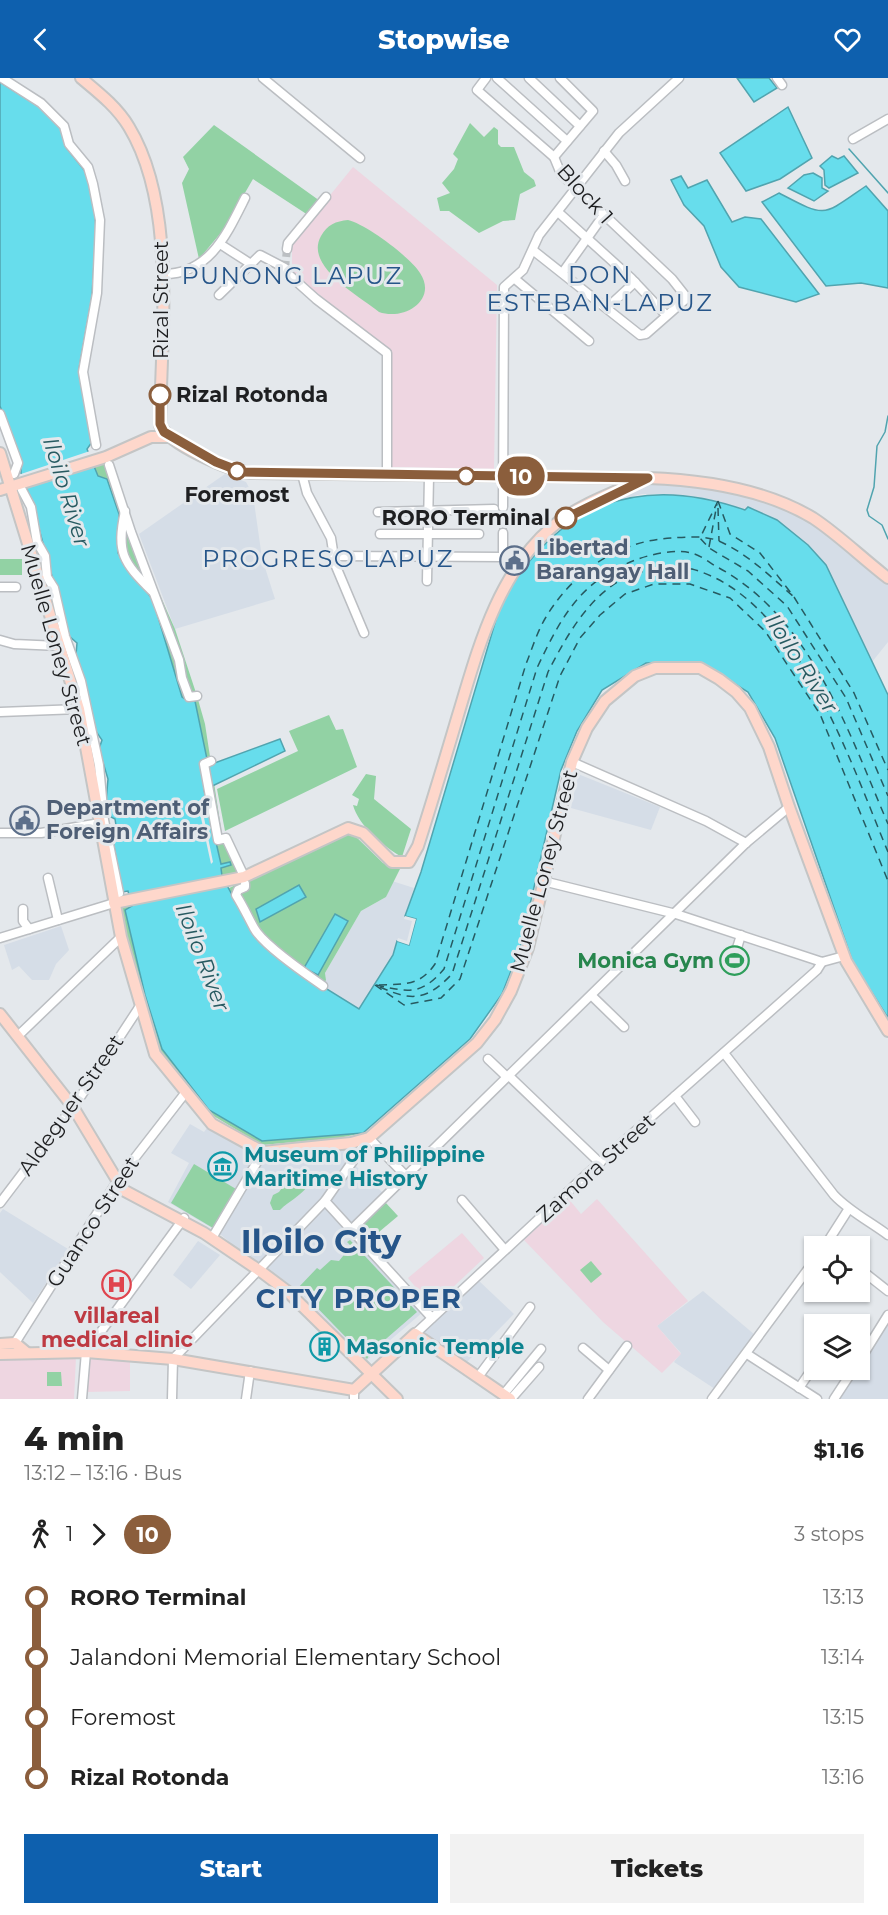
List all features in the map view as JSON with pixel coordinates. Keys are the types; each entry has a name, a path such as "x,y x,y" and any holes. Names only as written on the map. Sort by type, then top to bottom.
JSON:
{"main road":[{"name":"Rizal Street","path":"82,79 109,101 122,116 144,157 160,231 162,274 160,424"},
{"path":"147,438 160,424 169,437 235,470 302,474 648,478 700,482 725,487 796,509 824,525 888,578"},
{"path":"12,483 105,454 147,438 169,437"},
{"name":"Muelle Loney Street","path":"0,453 12,483 79,709 121,937 155,1054 212,1124 240,1142 263,1152 351,1143 369,1138 477,1043 495,1020 511,991 528,948 572,762 587,728 604,701 635,676 655,668 700,668 719,679 750,708 769,747 844,956 888,1031"},
{"path":"114,903 123,897 230,881 258,872 348,828 363,834 392,862 409,862 422,834 474,662 495,605 507,582 534,544 553,525 574,512 648,478"},
{"path":"0,1004 75,1105 119,1180 212,1238 287,1291 397,1399"},
{"path":"0,1014 75,1105"},
{"path":"415,1334 508,1398"},
{"name":"Zamora Street","path":"354,1394 370,1375 415,1334"},
{"path":"0,1344 15,1343 27,1353"},
{"path":"0,1354 86,1352 173,1359 250,1371 354,1394"}],"street":[{"path":"2,78 41,103 50,112 67,131 69,144 88,167 98,202 100,220 97,293 83,372 105,454 180,660 182,678 189,697 197,696"},
{"path":"263,78 360,158"},
{"name":"Block 1","path":"486,78 477,88 480,92 554,157 561,174 672,279 687,298 666,315"},
{"path":"497,78 567,141"},
{"path":"529,78 580,126"},
{"path":"554,157 593,109 560,78"},
{"path":"378,512 499,508 504,476 504,287 515,279 529,262 538,235 604,152 631,120 678,78"},
{"path":"853,140 888,119"},
{"path":"604,152 616,165 625,181"},
{"path":"287,249 288,243 326,197"},
{"path":"162,274 186,272 205,262 220,244 245,198"},
{"path":"534,250 643,335 666,315 635,282 558,212"},
{"path":"563,272 603,216"},
{"path":"220,244 251,264"},
{"path":"219,295 261,255 286,270 387,353 387,475"},
{"path":"515,279 589,341"},
{"path":"608,308 635,282"},
{"path":"0,414 18,463 12,483 31,507 37,542 45,556 48,577 54,588 65,636 81,681 102,781 104,820 123,897"},
{"path":"302,474 307,493 331,538 343,584 364,633"},
{"path":"427,581 429,476"},
{"path":"125,511 120,540 121,554 156,596"},
{"path":"380,534 428,532 479,534"},
{"path":"334,556 502,557 503,533"},
{"path":"0,587 16,587"},
{"path":"0,640 14,644 59,646"},
{"path":"0,712 79,709"},
{"path":"572,762 706,821 746,843"},
{"path":"208,763 218,840 226,838 242,872"},
{"path":"352,1228 676,914 746,843 789,807"},
{"path":"0,833 40,833 100,823"},
{"path":"48,878 58,920"},
{"path":"543,881 676,914 822,962 844,956"},
{"path":"245,884 245,887 238,890 236,895 252,920 254,928 285,958 323,986"},
{"path":"0,938 114,903"},
{"path":"24,909 23,921 28,929"},
{"path":"737,948 741,935"},
{"path":"22,1032 121,937"},
{"name":"Zamora Street","path":"415,1334 600,1163 817,970 822,962"},
{"path":"592,996 624,1027"},
{"name":"Aldeguer Street","path":"0,1203 75,1105 140,1006"},
{"path":"724,1053 813,1170 848,1210 888,1234"},
{"path":"488,1059 600,1163"},
{"name":"Guanco Street","path":"15,1343 119,1180 186,1092"},
{"path":"675,1096 695,1122"},
{"path":"172,1399 173,1359 325,1201 369,1138 405,1175"},
{"path":"212,1238 263,1152"},
{"path":"462,1200 505,1250"},
{"path":"325,1201 432,1318"},
{"path":"834,1236 848,1210"},
{"path":"82,1399 86,1352 184,1221"},
{"path":"712,1399 804,1275"},
{"path":"870,1277 888,1291"},
{"path":"478,1377 530,1307"},
{"path":"870,1344 888,1315"},
{"path":"588,1399 627,1346"},
{"path":"583,1348 609,1370"},
{"path":"508,1398 541,1349"},
{"path":"747,1354 817,1399"},
{"path":"508,1398 539,1367"},
{"path":"246,1399 250,1371"},
{"path":"800,1388 805,1380"},
{"path":"834,1399 846,1380"}],"shaded area":[{"path":"353,167 497,285 494,469 389,467 388,349 292,273 292,242"},
{"path":"225,474 246,482 253,495 262,558 275,599 175,629 139,534"},
{"path":"652,482 697,483 767,501 808,520 888,584 888,642 872,662 840,593 745,510 718,501 665,494 642,494 610,502"},
{"path":"578,774 660,807 651,830 571,808"},
{"path":"392,881 414,888 405,916 416,919 409,945 397,941 393,955 359,1010 322,988 326,980 325,973 361,911 386,897"},
{"path":"61,926 69,950 56,964 49,980 32,980 19,966 12,970 4,945"},
{"path":"190,1124 204,1132 207,1128 258,1155 353,1149 356,1166 384,1194 348,1229 423,1312 367,1360 297,1290 268,1268 260,1267 215,1230 168,1202 189,1163 171,1153"},
{"path":"568,1198 581,1214 597,1199 688,1301 657,1326 681,1354 662,1373 603,1322 524,1240"},
{"path":"3,1209 68,1249 33,1303 0,1272 0,1213"},
{"path":"462,1233 484,1258 432,1307 408,1278"},
{"path":"198,1241 220,1255 191,1289 173,1275"},
{"path":"478,1280 514,1314 465,1364 421,1332"},
{"path":"703,1291 755,1335 715,1389 674,1362 681,1353 657,1326"},
{"path":"888,1323 888,1399 838,1399 852,1380 870,1380 870,1353"},
{"path":"76,1357 74,1399 0,1399 0,1359"},
{"path":"90,1358 130,1360 130,1391 87,1392"}],"green space":[{"path":"470,123 484,137 494,127 498,130 498,144 501,147 514,147 524,172 534,180 536,186 520,194 515,220 503,221 479,233 449,211 440,211 437,198 450,193 442,183 454,169 458,159 453,154"},
{"path":"214,125 320,201 308,215 253,179 224,229 199,259 182,183 189,169 183,157"},
{"path":"348,220 376,234 415,266 424,283 425,292 422,300 416,306 398,314 379,312 326,269 320,258 318,247 321,236 332,224"},
{"path":"111,460 148,568 175,629 197,696 205,724 222,835 228,834 246,871 222,876 221,868 231,865 221,864 217,852 200,762 207,758 188,701 182,697 178,686 153,600 118,553 119,525 93,467"},
{"path":"0,559 22,559 22,575 0,575"},
{"path":"329,715 336,730 343,729 357,767 225,831 217,789 298,751 289,731"},
{"path":"366,774 376,776 374,799 411,829 402,857 373,835 356,813 353,805 357,806 359,799 352,795"},
{"path":"351,832 383,863 400,869 386,897 361,911 325,973 326,980 322,988 253,934 227,889"},
{"path":"131,903 132,907 125,910 145,995 162,1049 262,1141 363,1133 339,1138 262,1145 207,1112 159,1051 144,1007 119,910 124,904"},
{"path":"194,1164 236,1189 213,1228 171,1203"},
{"path":"303,1183 307,1187 301,1194 280,1210 273,1210 270,1203 273,1195 279,1192 284,1185"},
{"path":"385,1202 398,1216 373,1237 360,1225"},
{"path":"350,1240 417,1312 372,1351 367,1359 298,1288 317,1268 320,1270 331,1260 339,1261 351,1246 347,1242"},
{"path":"591,1261 602,1274 591,1283 580,1270"},
{"path":"47,1372 61,1372 62,1386 47,1386"}],"water":[{"path":"737,78 769,78 777,88 754,102"},
{"name":"Iloilo River","path":"0,82 46,111 64,132 65,146 85,171 94,202 96,229 92,297 79,369 92,442 87,449 98,476 107,479 119,514 118,553 153,600 182,697 188,701 195,701 207,759 200,762 201,768 280,739 285,751 204,790 221,864 230,862 231,865 221,868 222,876 253,934 296,970 359,1009 393,955 397,941 409,945 416,919 405,916 421,872 500,606 522,571 546,543 573,521 602,506 634,497 669,495 706,499 745,510 748,507 777,520 808,545 826,565 888,695 888,1018 853,963 775,738 748,692 700,662 646,663 602,690 577,731 561,770 520,948 502,994 470,1039 363,1133 262,1141 209,1110 162,1049 145,995 125,910 132,906 128,891 122,892 112,835 117,832 115,819 111,817 106,802 108,779 99,749 102,740 95,730 76,655 77,643 68,635 32,503 21,473 21,463 0,406"},
{"path":"788,107 812,158 780,179 746,191 720,153"},
{"path":"832,156 838,159 844,156 858,173 829,188 825,185 824,170 820,166"},
{"path":"813,173 822,178 822,188 828,191 814,201 788,188 804,175"},
{"path":"681,176 688,188 707,180 732,222 745,217 761,219 819,294 796,302 739,287 721,267 704,226 684,205 671,180"},
{"path":"866,186 888,211 888,288 861,283 826,286 762,202 779,193 807,207 824,210 840,204"},
{"path":"299,885 306,897 260,922 256,909"},
{"path":"335,914 348,921 318,975 304,968"}],"pier":[{"path":"90,451 95,464 22,487 18,475"},
{"path":"201,803 213,862 211,864 198,804"},
{"path":"405,916 416,919 409,945 397,941 398,938 407,941 412,921 404,919"}],"waterway":[{"path":"849,149 888,193"},
{"path":"888,416 885,432 877,446 874,487 867,510 869,516 882,525 888,539"}],"ferry route":[{"path":"718,501 700,538 709,548 748,571 787,606 846,698 888,796"},
{"path":"718,501 730,534 760,553 791,593"},
{"path":"709,547 717,504"},
{"path":"718,508 719,541"},
{"path":"379,985 404,984 418,980 435,964 526,664 543,623 569,586 599,562 633,545 652,540 703,537 721,542 741,553 794,597"},
{"path":"376,985 413,990 428,984 444,969 537,668 546,649 565,616 588,589 602,577 644,557 678,552 698,556 751,590 779,616 803,647 842,716 888,824"},
{"path":"380,987 402,995 419,996 435,989 452,974 548,672 568,636 592,603 624,578 643,571 692,569 729,586 762,613 790,647 815,687 837,730 888,852"},
{"path":"375,985 404,1005 441,998 460,979 560,676 580,638 600,615 625,594 654,584 690,584 730,598 765,631 820,714 888,881"},
{"path":"794,597 854,693 888,770"}],"tunnel":[{"path":"287,249 285,268 287,273"},
{"path":"503,507 503,533"}],"bus line":[{"name":"10","path":"160,395 160,424 169,437 228,468 242,472 648,478 574,512 566,518"}],"place":[{"name":"Rizal Rotonda","path":"160,395"},
{"name":"Foremost","path":"237,471"},
{"name":"RORO Terminal","path":"566,518"},
{"name":"Libertad Barangay Hall","path":"515,560"},
{"name":"Department of Foreign Affairs","path":"25,820"},
{"name":"Monica Gym","path":"735,961"},
{"name":"Museum of Philippine Maritime History","path":"223,1167"},
{"name":"villareal medical clinic","path":"117,1285"},
{"name":"Masonic Temple","path":"325,1347"}],"district":[{"name":"PUNONG LAPUZ","path":"292,276"},
{"name":"DON ESTEBAN-LAPUZ","path":"600,289"},
{"name":"PROGRESO LAPUZ","path":"328,559"},
{"name":"Iloilo City","path":"321,1241"},
{"name":"CITY PROPER","path":"359,1299"}]}
